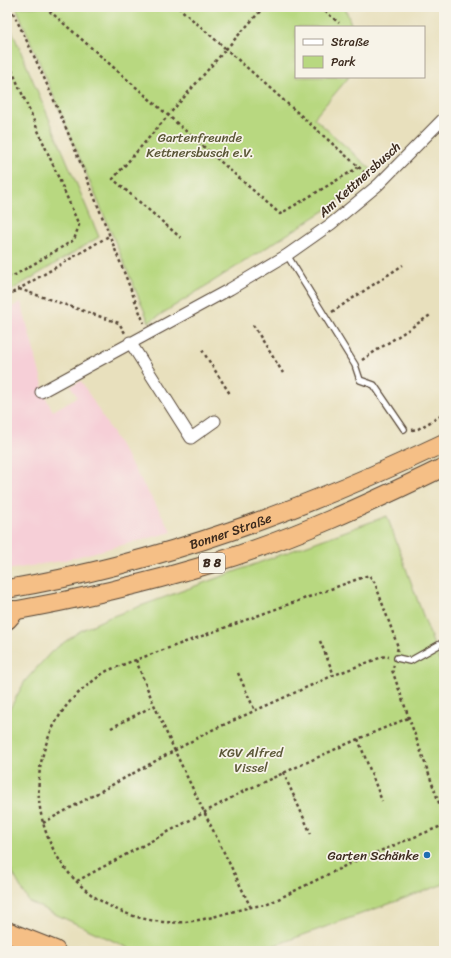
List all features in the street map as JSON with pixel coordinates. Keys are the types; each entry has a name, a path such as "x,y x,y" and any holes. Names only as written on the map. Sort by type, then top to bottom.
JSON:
{"highway":[{"name":"Bonner Straße","path":"7,589 131,562 223,535 352,484 444,442"},
{"name":"Bonner Straße","path":"9,614 122,588 210,564 326,521 444,467"},
{"path":"7,932 55,951"}],"street":[{"name":"Am Kettnersbusch","path":"41,392 130,342 230,289 287,255 331,224 378,185 442,124"},
{"path":"130,342 191,438 215,421"}],"lane":[{"path":"287,255 355,365 360,380 374,385 404,429"},
{"path":"397,658 410,661 444,642"}],"path":[{"path":"10,7 26,39 109,236 147,333"},
{"path":"45,7 170,115 280,214 359,167"},
{"path":"178,7 378,185"},
{"path":"181,238 113,179 264,7"},
{"path":"320,7 339,23"},
{"path":"7,60 79,225 74,240 15,275 7,277"},
{"path":"7,296 109,236"},
{"path":"325,317 404,266"},
{"path":"19,289 118,324 130,342"},
{"path":"355,365 432,314"},
{"path":"253,325 284,373"},
{"path":"202,350 230,394"},
{"path":"404,429 418,429 444,414"},
{"path":"444,817 392,670 397,658 398,647 375,584 369,575 104,673 82,690 65,707 52,729 41,760 38,788 43,823 50,843 60,862 77,881 89,892 114,909 142,918 165,922 191,922 250,906 266,905 353,862 444,825"},
{"path":"320,641 334,675"},
{"path":"43,823 210,731 334,675 385,656 397,658"},
{"path":"136,660 153,706 250,906"},
{"path":"238,673 255,711"},
{"path":"111,728 153,706"},
{"path":"77,881 205,811 283,772 408,718"},
{"path":"358,739 382,801"},
{"path":"283,772 311,834"}],"shaded area":[{"path":"21,302 47,400 53,411 77,397 71,386 81,381 172,532 61,561 7,570 7,310"}],"green space":[{"name":"Gartenfreunde Kettnersbusch e.V.","path":"16,7 345,7 352,26 295,26 295,78 348,78 314,118 372,170 332,206 149,322"},
{"path":"7,19 99,237 7,293"},
{"name":"KGV Alfred Vissel","path":"387,516 444,673 444,884 259,951 135,951 29,902 7,863 7,714 25,681 52,651 80,631 105,619"}],"place":[{"name":"Garten Schänke","path":"427,855"}]}
